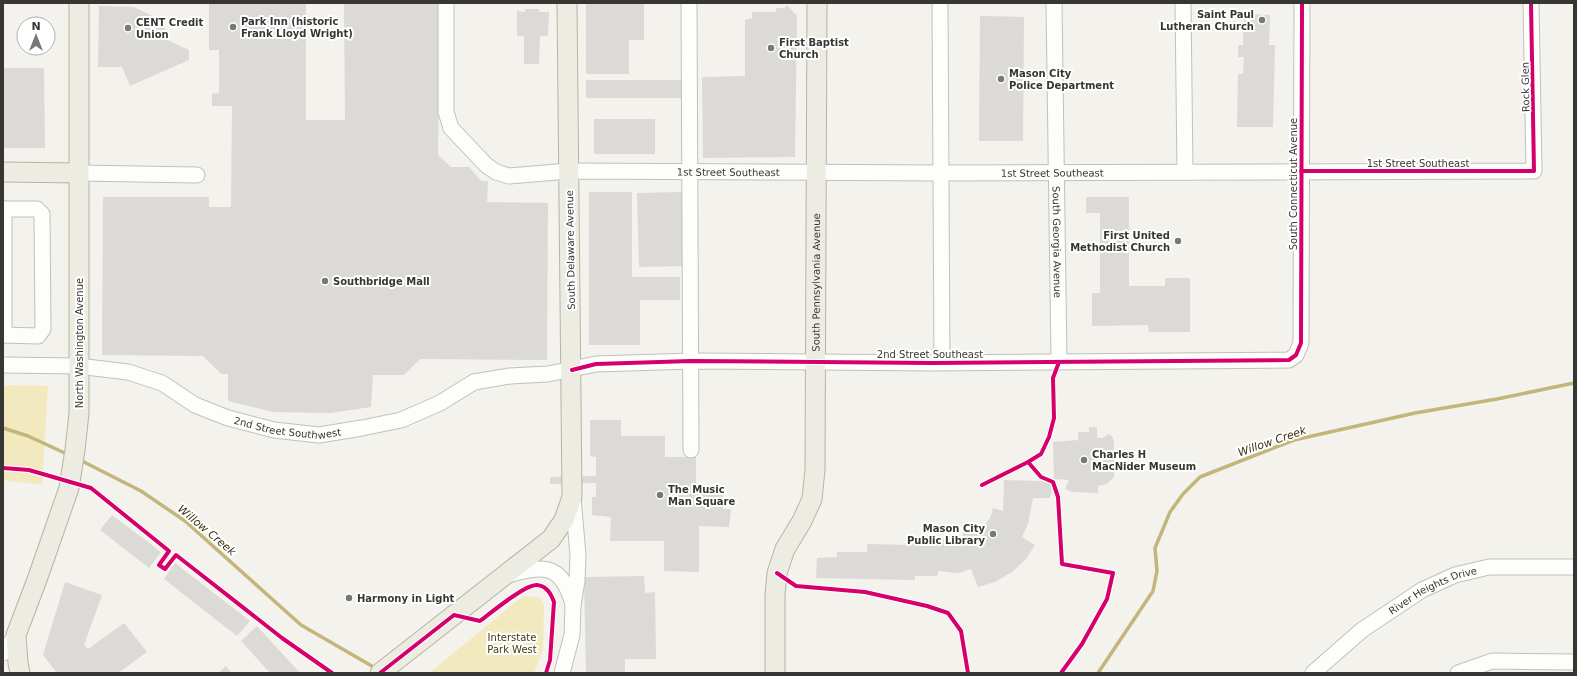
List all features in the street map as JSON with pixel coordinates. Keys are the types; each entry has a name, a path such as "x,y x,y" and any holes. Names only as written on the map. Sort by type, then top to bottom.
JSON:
{"main road":[{"name":"North Washington Avenue","path":"20,673 16,634 38,577 69,488 79,413 79,3"},
{"name":"South Delaware Avenue","path":"504,576 551,539 564,520 572,498 570,171 567,3"},
{"name":"South Pennsylvania Avenue","path":"775,673 775,596 777,574 786,549 802,521 812,499 815,470 817,3"},
{"path":"3,172 79,173"},
{"path":"380,673 504,576"}],"street":[{"name":"1st Street Southeast","path":"446,3 446,112 451,128 486,166 496,172 509,176 570,171 817,173 1534,171"},
{"path":"690,3 691,450"},
{"path":"940,3 942,362"},
{"name":"South Georgia Avenue","path":"1054,3 1058,362"},
{"path":"1183,3 1185,172"},
{"name":"South Connecticut Avenue","path":"1289,360 1296,355 1301,343 1302,3"},
{"name":"Rock Glen","path":"1531,3 1534,171"},
{"path":"79,173 197,175"},
{"path":"4,209 37,209 42,214 42,329 38,336 4,335 4,209"},
{"name":"2nd Street Southeast","path":"572,370 596,364 691,362 1058,362 1289,360"},
{"name":"2nd Street Southwest","path":"3,365 78,366 128,372 162,383 195,405 234,419 274,430 319,435 401,420 440,403 474,382 510,376 548,374 572,370"},
{"name":"South Delaware Avenue","path":"562,673 572,635 573,605 577,581 578,555 572,498"},
{"name":"River Heights Drive","path":"1313,673 1362,630 1422,590 1455,574 1489,567 1574,567"},
{"name":"South Delaware Avenue","path":"504,576 542,568 552,571 562,578 568,588 573,605"},
{"path":"3,653 16,634"},
{"path":"1458,673 1492,661 1574,662"}],"green space":[{"path":"3,385 48,386 42,485 3,480"},
{"name":"Interstate Park West","path":"523,596 540,597 544,605 543,650 534,673 429,673"}],"building":[{"name":"Southbridge Mall","path":"209,3 306,3 306,120 345,120 344,3 440,3 438,155 451,167 469,167 481,181 488,181 487,202 548,203 547,360 420,359 404,375 373,375 371,407 330,413 273,412 228,401 228,374 221,374 203,356 102,355 103,197 209,197 209,207 231,207 232,106 212,106 212,94 219,93 219,50 209,50"},
{"path":"586,3 644,3 644,40 629,40 629,74 586,74"},
{"path":"787,5 797,16 795,157 703,158 702,77 745,76 745,20 752,18 752,12 776,12 776,8 784,8"},
{"path":"99,6 134,7 165,22 165,39 189,50 189,60 130,86 122,67 98,67"},
{"path":"525,9 539,9 539,12 549,12 548,36 540,36 539,64 524,64 524,36 517,36 517,11 525,12"},
{"path":"1244,14 1270,15 1269,45 1275,45 1273,127 1237,127 1238,74 1243,74 1244,57 1238,57 1238,45 1243,45"},
{"name":"Mason City Police Department","path":"980,16 1024,17 1023,141 979,141"},
{"path":"3,68 44,68 45,148 3,148"},
{"path":"586,80 682,80 682,98 586,98"},
{"path":"594,119 655,119 655,154 594,154"},
{"path":"589,192 632,192 632,277 680,277 680,300 640,300 640,345 589,345"},
{"path":"682,192 684,266 639,267 637,193"},
{"path":"1086,197 1129,197 1129,286 1165,286 1165,278 1190,278 1190,332 1149,332 1148,325 1092,326 1092,293 1100,293 1100,213 1086,213"},
{"name":"The Music Man Square","path":"590,420 621,420 621,436 665,436 665,457 696,457 696,493 723,493 723,509 731,509 729,527 699,526 699,572 664,571 664,541 610,541 611,517 592,515 592,497 596,497 596,483 550,484 550,477 596,476 596,457 590,456"},
{"name":"Charles H MacNider Museum","path":"1089,427 1097,427 1097,438 1103,438 1108,434 1112,436 1114,442 1114,477 1107,484 1098,486 1098,493 1072,492 1065,489 1069,480 1054,479 1053,442 1078,440 1078,432 1089,432"},
{"name":"Mason City Public Library","path":"1004,480 1041,481 1050,484 1052,490 1050,498 1033,498 1028,524 1022,537 1035,545 1026,559 1012,572 995,582 978,587 971,569 959,573 938,571 937,576 915,576 915,580 816,578 817,558 837,557 837,552 867,552 867,544 912,545 916,536 935,536 936,539 952,539 952,543 963,544 963,532 978,529 985,525 991,516 993,508 1003,511"},
{"path":"112,515 161,552 149,568 100,530"},
{"path":"175,563 250,621 237,636 164,579"},
{"path":"644,576 645,593 655,592 656,659 625,659 625,673 586,673 584,577"},
{"path":"65,582 102,595 84,645 88,649 124,623 147,652 118,673 57,673 43,655"},
{"path":"257,626 300,673 270,673 241,641"},
{"path":"226,666 232,673 218,673"}],"waterway":[{"name":"Willow Creek","path":"1098,673 1153,591 1157,571 1155,548 1170,512 1183,494 1200,477 1294,440 1415,413 1497,399 1574,383"},
{"name":"Willow Creek","path":"3,428 28,436 69,455"},
{"name":"Willow Creek","path":"80,460 141,491 185,521 301,625 377,669"}],"cycle path":[{"path":"572,370 596,364 691,361 932,363 1289,360 1296,355 1301,343 1302,3"},
{"path":"1301,171 1534,171 1531,3"},
{"path":"1059,362 1053,378 1054,418 1049,437 1041,454 1028,462 1041,477 1053,482 1058,497 1062,564 1113,573 1107,599 1082,644 1061,673"},
{"path":"982,485 1028,462"},
{"path":"3,468 29,470 91,488 169,551 159,565 165,569 176,555 282,638 332,673"},
{"path":"777,573 796,586 865,592 927,606 948,613 961,631 968,673"},
{"path":"380,673 454,615 480,621 517,594 525,589 537,585 546,589 550,593 554,602 550,660 546,673"}],"place":[{"name":"Saint Paul Lutheran Church","path":"1262,20"},
{"name":"Park Inn (historic Frank Lloyd Wright)","path":"233,27"},
{"name":"CENT Credit Union","path":"128,28"},
{"name":"First Baptist Church","path":"771,48"},
{"name":"Mason City Police Department","path":"1001,79"},
{"name":"First United Methodist Church","path":"1178,241"},
{"name":"Southbridge Mall","path":"325,281"},
{"name":"Charles H MacNider Museum","path":"1084,460"},
{"name":"The Music Man Square","path":"660,495"},
{"name":"Mason City Public Library","path":"993,534"},
{"name":"Harmony in Light","path":"349,598"}]}
